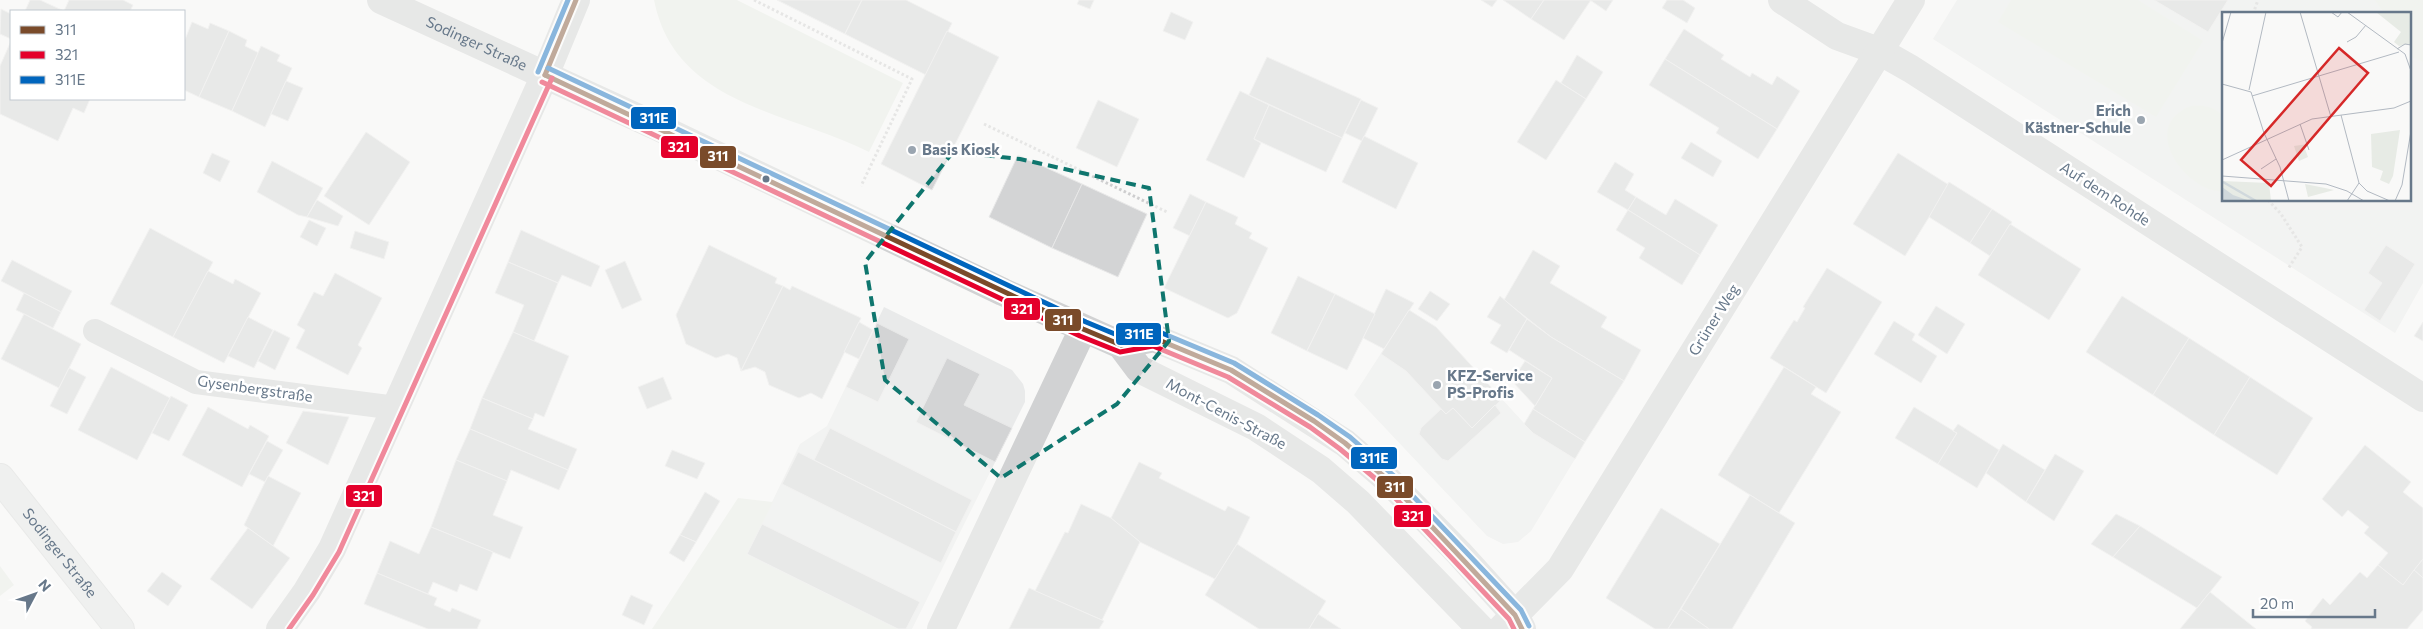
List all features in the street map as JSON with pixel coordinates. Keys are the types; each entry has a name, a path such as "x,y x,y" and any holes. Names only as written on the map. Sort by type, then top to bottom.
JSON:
{"main road":[{"name":"Sodinger Straße","path":"0,478 120,629"}],"street":[{"name":"Sodinger Straße","path":"381,0 545,75"},
{"path":"280,629 307,591 332,550 545,75 576,0"},
{"name":"Auf dem Rohde","path":"1782,0 1838,36 1880,52 1911,69 2423,398"},
{"name":"Grüner Weg","path":"1513,624 1560,569 1912,0"},
{"path":"545,75 1083,329 1121,345 1154,338 1231,370 1314,421 1345,443 1388,480 1513,624"},
{"path":"941,629 1083,329"},
{"name":"Mont-Cenis-Straße","path":"1121,345 1139,369 1256,427 1321,470 1358,502 1482,629"}],"lane":[{"name":"Gysenbergstraße","path":"95,331 196,382 396,408"}],"path":[{"path":"754,0 912,80 847,216"},
{"path":"2254,12 2258,0"},
{"path":"984,124 1167,212"},
{"path":"2269,201 2302,247 2295,257"}],"highlighted area":[{"path":"953,152 1020,159 1149,188 1169,341 1117,404 1001,478 885,380 865,262"}],"shaded area":[{"path":"654,0 737,0 903,83 869,152 838,138 771,114 739,100 710,84 685,63 666,35"},
{"name":"Erich Kästner-Schule","path":"1957,0 2423,0 2423,283 2395,333 1933,39"},
{"path":"2011,0 2138,0 2203,41 2156,117 1998,22"},
{"path":"2375,0 2423,0 2423,62 2410,56 2410,12 2384,12"},
{"path":"2191,106 2209,107 2222,116 2222,191 2210,189 2197,182 2184,172 2174,158 2168,144 2168,129 2175,116"},
{"path":"884,307 1012,370 1023,384 1025,391 1025,402 912,629 898,629 747,554 800,444 827,426"},
{"path":"1409,310 1436,327 1533,433 1575,459 1531,531 1518,542 1503,544 1487,536 1354,395"},
{"path":"738,498 773,502 747,554 898,629 652,629"},
{"path":"0,566 14,585 0,596"}],"building":[{"path":"30,0 40,0 62,10 25,10"},
{"path":"69,0 123,0 133,5 130,10 64,10"},
{"path":"777,0 862,0 845,34"},
{"path":"862,0 906,0 952,23 926,75 845,34"},
{"path":"1079,0 1094,0 1090,9 1077,4"},
{"path":"1481,0 1497,0 1492,7"},
{"path":"1503,0 1544,0 1531,19"},
{"path":"1544,0 1591,0 1564,40 1531,19"},
{"path":"1590,0 1613,0 1606,11"},
{"path":"1667,0 1683,0 1695,8 1687,23 1662,8"},
{"path":"2154,0 2228,0 2208,32"},
{"path":"1,9 10,14 10,39 0,34"},
{"path":"1171,12 1193,22 1185,40 1163,31"},
{"path":"192,22 208,29 210,23 229,31 199,97 185,90 185,40"},
{"path":"1684,29 1724,55 1721,59 1750,77 1752,73 1772,85 1777,76 1800,91 1777,129 1665,59"},
{"path":"229,31 247,40 245,46 259,53 232,111 199,97"},
{"path":"947,31 999,57 932,190 881,164"},
{"path":"10,43 10,100 90,100 84,113 73,108 58,141 0,114 0,66"},
{"path":"261,46 280,55 277,61 292,68 265,127 232,111"},
{"path":"1577,55 1603,72 1586,99 1561,83"},
{"path":"1267,57 1361,99 1342,138 1249,95"},
{"path":"1665,59 1777,129 1758,159 1716,133 1719,128 1649,85"},
{"path":"1556,80 1586,99 1546,160 1517,142"},
{"path":"286,81 303,88 288,121 271,114"},
{"path":"1240,91 1269,105 1254,139 1261,143 1244,178 1206,160"},
{"path":"1098,100 1139,119 1117,167 1076,148"},
{"path":"1361,100 1378,108 1362,141 1345,133"},
{"path":"1269,105 1342,138 1326,172 1254,139"},
{"path":"366,132 410,162 369,225 324,196"},
{"path":"1364,136 1418,163 1396,209 1342,182"},
{"path":"1691,142 1722,161 1713,177 1681,158"},
{"path":"212,153 230,161 220,182 203,173"},
{"path":"1898,153 1949,185 1905,256 1853,224"},
{"path":"1018,155 1082,184 1052,248 989,217"},
{"path":"272,161 323,188 307,217 298,215 257,192"},
{"path":"1615,162 1634,174 1625,190 1636,197 1628,210 1597,192"},
{"path":"1949,182 1992,209 1970,243 1929,217"},
{"path":"1082,184 1147,214 1118,277 1052,248"},
{"path":"1190,194 1206,202 1190,236 1173,228"},
{"path":"1636,197 1666,215 1675,199 1718,225 1700,255 1628,210"},
{"path":"317,200 343,216 338,226 307,217"},
{"path":"1206,202 1238,217 1235,224 1252,233 1249,238 1268,248 1237,313 1228,318 1164,288"},
{"path":"1992,209 2012,222 1990,256 1970,243"},
{"path":"1628,210 1700,255 1682,285 1639,258 1645,248 1616,230"},
{"path":"309,220 326,228 317,246 300,237"},
{"path":"2010,224 2081,269 2049,320 1978,275"},
{"path":"150,228 213,262 173,337 110,304"},
{"path":"521,230 600,266 591,287 562,275 558,283 508,262"},
{"path":"355,231 389,242 384,259 350,248"},
{"path":"709,245 777,278 775,283 783,286 741,371 737,358 728,354 716,358 686,344 676,315"},
{"path":"2386,245 2415,264 2380,321 2364,310 2382,283 2368,273"},
{"path":"1533,250 1560,266 1550,283 1607,317 1601,327 1641,350 1624,381 1551,337 1504,300"},
{"path":"12,260 72,291 61,312 1,281"},
{"path":"625,261 642,300 622,309 605,270"},
{"path":"508,262 558,283 534,341 513,332 524,305 495,293"},
{"path":"1827,268 1882,302 1826,393 1770,358 1794,320 1797,322 1805,308 1803,307"},
{"path":"208,271 233,284 235,279 261,293 224,363 173,337"},
{"path":"335,273 382,298 358,345 362,348 348,375 296,348 305,330 297,325 314,292 323,296"},
{"path":"1298,276 1335,294 1307,351 1271,333"},
{"path":"783,286 790,290 792,286 861,318 822,399 811,393 799,398 769,385 765,372 755,367 741,371"},
{"path":"1386,289 1414,303 1384,349 1363,338"},
{"path":"1430,291 1450,304 1437,321 1418,309"},
{"path":"24,293 61,312 53,328 16,310"},
{"path":"1335,294 1375,314 1347,370 1307,351"},
{"path":"1500,296 1527,319 1507,353 1490,343 1501,325 1487,317"},
{"path":"2122,296 2189,338 2153,395 2086,352"},
{"path":"1936,306 1965,324 1947,354 1918,335"},
{"path":"1409,310 1436,327 1502,399 1472,428 1453,408 1446,414 1406,371 1381,354"},
{"path":"24,314 81,344 59,388 1,359"},
{"path":"248,317 273,330 254,368 228,356"},
{"path":"1527,319 1551,337 1624,381 1585,442 1533,409 1552,378 1509,350"},
{"path":"1894,321 1915,334 1912,340 1937,356 1921,383 1874,354"},
{"path":"859,322 873,330 859,359 844,352"},
{"path":"2423,322 2423,341 2414,336"},
{"path":"877,323 909,339 878,402 846,387"},
{"path":"274,330 290,338 275,370 258,361"},
{"path":"513,332 569,356 544,417 535,413 533,419 482,398"},
{"path":"2189,338 2250,377 2214,435 2153,395"},
{"path":"947,358 980,374 964,405 1012,428 995,462 916,422"},
{"path":"1525,361 1552,378 1535,406 1512,381"},
{"path":"111,367 170,398 137,460 78,430"},
{"path":"1784,367 1816,387 1811,394 1841,412 1779,513 1718,475"},
{"path":"69,368 86,377 67,414 50,406"},
{"path":"663,377 672,399 647,409 638,387"},
{"path":"2250,377 2313,418 2277,475 2214,435"},
{"path":"171,396 188,405 169,441 152,433"},
{"path":"482,398 533,419 528,429 577,449 568,470 470,429"},
{"path":"1495,405 1501,413 1448,461 1442,459 1419,434 1421,428 1441,409 1446,414 1453,408 1472,428"},
{"path":"208,407 248,429 250,425 269,436 242,487 182,455"},
{"path":"1914,407 1957,433 1938,464 1895,438"},
{"path":"1533,409 1585,442 1575,459 1533,433 1524,424"},
{"path":"303,411 349,417 328,465 286,443"},
{"path":"1958,424 1999,450 1977,488 1938,464 1957,433 1953,431"},
{"path":"830,428 972,500 956,532 814,460"},
{"path":"470,429 568,470 559,490 511,470 507,481 456,460"},
{"path":"267,441 283,450 265,482 249,474"},
{"path":"2003,444 2045,470 2026,502 1986,473"},
{"path":"2365,445 2411,482 2403,492 2423,508 2423,559 2403,585 2378,565 2388,553 2364,533 2369,527 2348,510 2342,517 2322,499"},
{"path":"672,450 705,463 697,479 665,466"},
{"path":"798,452 956,532 941,563 782,484"},
{"path":"2055,454 2084,471 2054,521 2026,502"},
{"path":"456,460 507,481 493,515 523,527 510,559 431,527"},
{"path":"1139,462 1162,473 1159,478 1225,511 1228,506 1250,517 1237,544 1215,579 1140,542 1111,518"},
{"path":"268,476 301,493 273,546 244,525"},
{"path":"705,492 720,501 696,542 680,535"},
{"path":"1750,495 1795,523 1732,629 1709,629 1681,609"},
{"path":"1081,504 1111,518 1140,542 1102,620 1035,591 1065,532 1068,533"},
{"path":"1661,508 1720,544 1668,629 1655,629 1606,598"},
{"path":"2116,514 2140,526 2113,557 2091,544"},
{"path":"762,524 920,602 906,629 898,629 747,554"},
{"path":"2140,526 2222,577 2197,608 2113,557"},
{"path":"431,527 493,552 477,591 460,584 457,592 433,582 428,594 377,573 390,541 419,554"},
{"path":"248,528 290,558 252,609 210,579"},
{"path":"680,535 696,542 684,562 669,553"},
{"path":"1237,544 1326,601 1309,629 1259,629 1205,595"},
{"path":"2423,559 2423,578 2414,570"},
{"path":"2378,565 2403,585 2414,570 2423,578 2423,610 2407,629 2311,629 2312,627 2305,621 2323,598 2330,605 2360,572 2367,578"},
{"path":"162,572 182,586 168,606 147,591"},
{"path":"377,573 437,598 434,605 450,612 452,608 481,620 477,629 428,629 364,604"},
{"path":"1029,588 1104,621 1099,629 1009,629"},
{"path":"2210,592 2256,629 2180,629"},
{"path":"631,595 653,605 644,625 622,615"},
{"path":"1681,609 1709,629 1668,629"},
{"path":"1318,614 1341,629 1309,629"}],"transit line":[{"name":"311E","path":"538,72 568,0"},
{"name":"311","path":"545,75 576,0"},
{"name":"311E","path":"548,68 1086,322 1122,337 1157,331 1234,363 1350,437 1393,475 1521,610 1529,626"},
{"name":"311","path":"545,75 1083,329 1121,345 1154,338 1231,370 1314,421 1345,443 1388,480 1515,615 1522,629"},
{"name":"321","path":"289,629 313,595 339,552 552,78"},
{"name":"321","path":"542,82 1080,336 1120,352 1153,346 1228,377 1310,427 1383,485 1509,619 1514,629"}],"place":[{"name":"Erich Kästner-Schule","path":"2141,120"},
{"name":"Basis Kiosk","path":"912,150"},
{"name":"KFZ-Service PS-Profis","path":"1437,385"}]}
